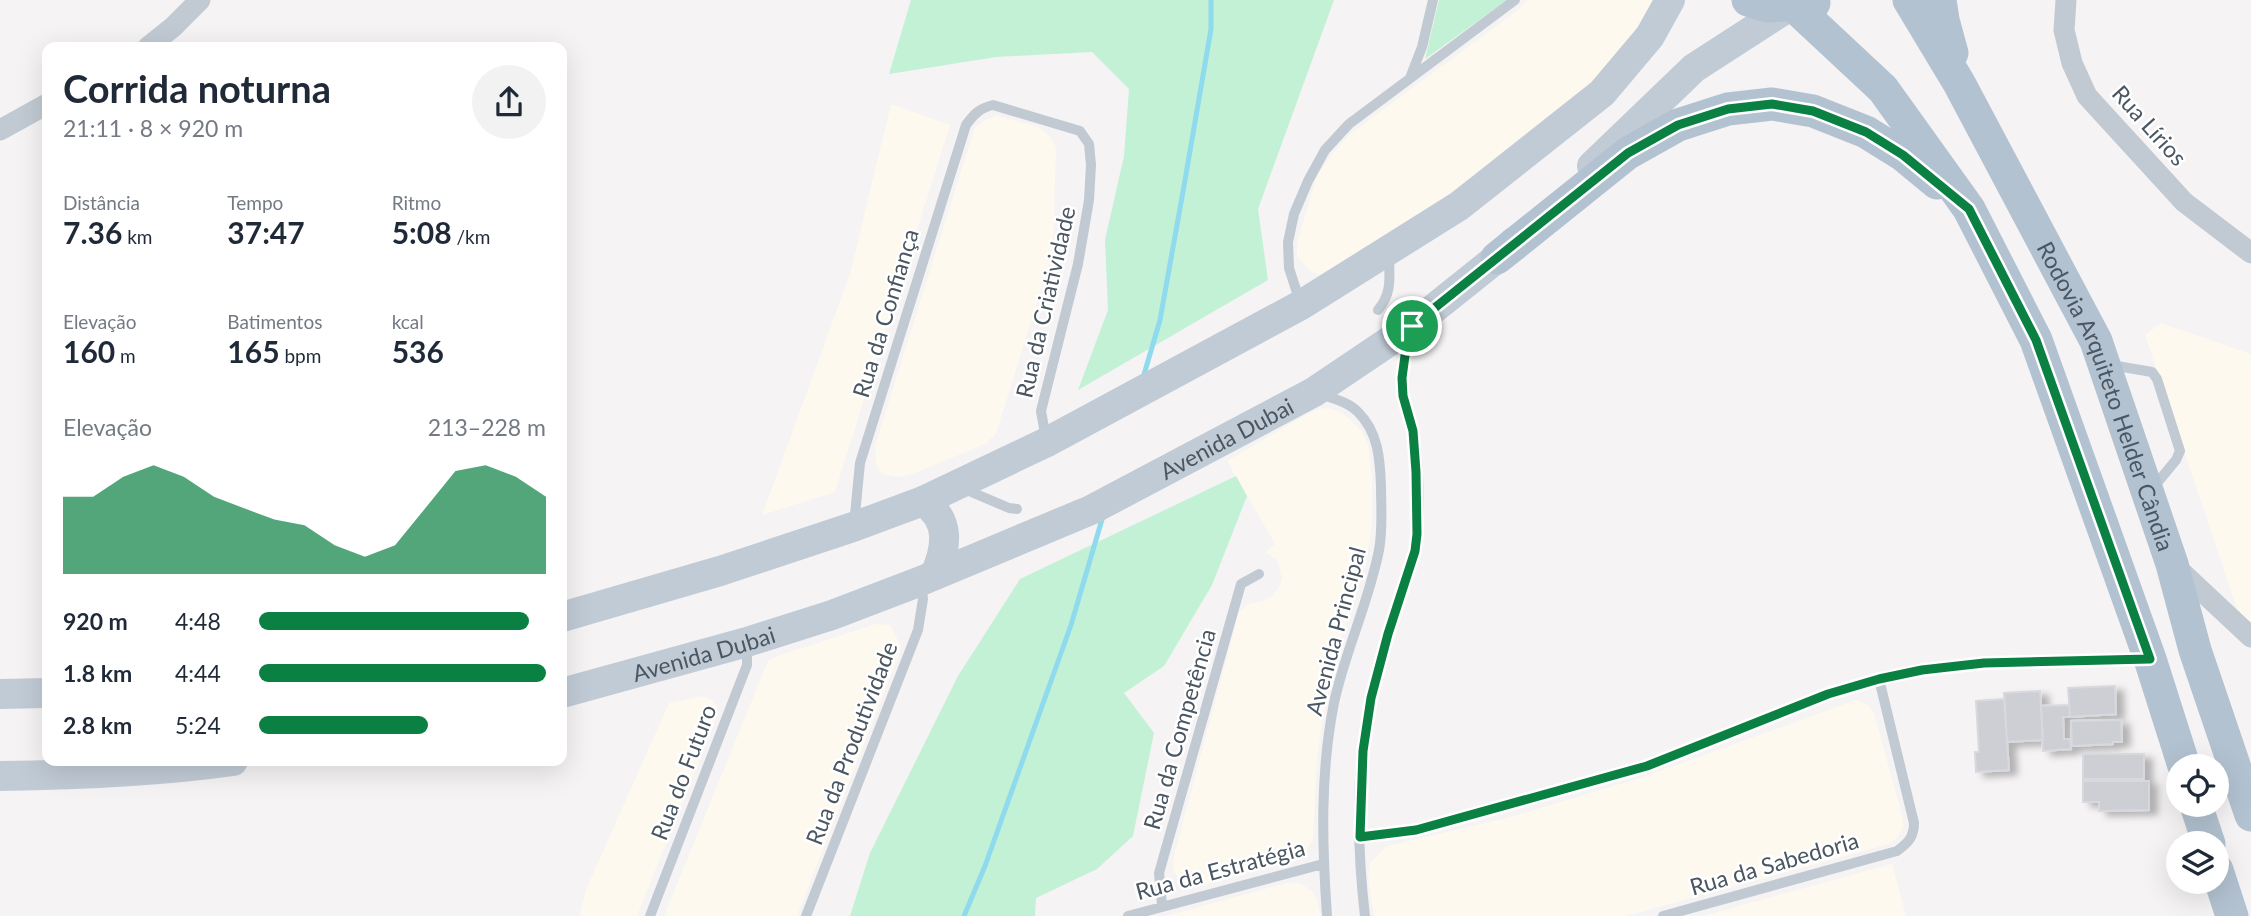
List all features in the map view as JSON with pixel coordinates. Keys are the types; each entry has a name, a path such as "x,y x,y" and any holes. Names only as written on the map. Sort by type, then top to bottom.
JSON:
{"main road":[{"path":"1748,0 1767,6 1802,4"},
{"name":"Rodovia Arquiteto Helder Cândia","path":"1909,0 1959,83 2096,341 2172,564 2195,650 2251,815"},
{"path":"1941,0 1943,20 1959,83"},
{"name":"Rodovia Arquiteto Helder Cândia","path":"1802,4 1883,89 1969,209 2036,340 2150,659 2180,754"},
{"path":"1497,258 1628,153 1678,125 1728,109 1772,104 1813,111 1866,132 1903,155 1969,209"},
{"path":"2225,894 2232,916"}],"street":[{"path":"154,42 200,0"},
{"path":"567,616 720,571 923,501 1047,442 1301,305 1460,206 1602,93 1650,36 1670,0"},
{"name":"Rua Lírios","path":"2066,0 2064,30 2072,63 2087,96 2184,202 2251,253"},
{"name":"Avenida Dubai","path":"567,692 747,642 832,615 928,578 1091,510 1314,391 1412,326 1497,258 1694,68 1802,4"},
{"path":"0,130 42,107"},
{"path":"923,501 934,508 944,527 944,554 928,578"},
{"path":"2172,564 2251,637"},
{"path":"0,694 42,693"},
{"path":"0,776 173,770 200,766"}],"lane":[{"path":"1410,78 1422,47 1433,0"},
{"path":"1301,305 1289,268 1288,242 1294,214 1308,180 1325,150 1349,124 1515,0"},
{"name":"Rua da Confiança","path":"853,527 860,463 966,125 973,115 993,105 1080,131"},
{"name":"Rua da Criatividade","path":"1047,442 1041,411 1078,264 1089,200 1089,144 1080,131"},
{"path":"1378,310 1390,292 1389,250"},
{"path":"1365,916 1360,872 1363,751 1371,698 1412,561 1417,534 1413,431 1403,396 1402,378 1412,326"},
{"path":"2104,364 2152,372 2157,379 2180,451 2179,456 2148,494"},
{"name":"Avenida Principal","path":"1314,391 1356,409 1371,427 1377,444 1380,468 1382,518 1379,550 1334,704 1324,778 1323,864 1327,916"},
{"path":"956,485 1017,509"},
{"name":"Rua da Competência","path":"1162,905 1160,873 1241,584 1259,574"},
{"name":"Rua da Produtividade","path":"806,916 918,630 928,578"},
{"name":"Rua do Futuro","path":"650,916 747,665 747,642"},
{"path":"1360,837 1416,830 1647,766 1828,694 1879,679 1922,670 1984,663 2150,659"},
{"name":"Rua da Sabedoria","path":"1663,916 1897,851 1908,842 1914,832 1914,822 1879,679"},
{"name":"Rua da Estratégia","path":"1128,916 1323,864"}],"shaded area":[{"path":"1527,0 1653,0 1630,39 1591,82 1459,187 1335,271 1319,275 1310,271 1297,257 1297,243 1317,176 1332,154 1350,134 1518,10"},
{"path":"891,104 950,125 835,492 762,515 850,274"},
{"path":"997,116 1039,127 1056,147 1053,251 996,434 985,444 915,473 900,477 883,474 876,465 875,446 975,127"},
{"path":"2161,323 2251,354 2251,634 2240,617 2145,335"},
{"path":"1328,408 1350,419 1361,430 1368,444 1372,477 1372,521 1366,564 1338,645 1322,721 1313,839 1305,854 1297,859 1205,884 1188,885 1176,875 1173,868 1174,856 1239,612 1248,604 1272,596 1282,578 1277,560 1265,552 1275,544 1227,461 1307,414"},
{"path":"876,624 890,625 900,644 900,652 797,916 664,916 768,661"},
{"path":"702,696 713,700 717,706 717,716 637,916 579,916 587,887 669,703"},
{"path":"1856,700 1867,704 1874,713 1903,819 1903,827 1897,838 1889,844 1626,916 1374,916 1368,879 1370,863 1387,846 1507,818 1640,778"},
{"path":"1892,864 1906,916 1703,916"},
{"path":"1290,882 1302,884 1312,892 1321,916 1166,916"}],"green space":[{"path":"911,0 1334,0 1258,209 1268,280 1078,390 1108,310 1105,240 1124,156 1129,89 1092,52 996,57 889,74"},
{"path":"1439,0 1507,0 1425,59"},
{"path":"1236,476 1247,496 1212,585 1164,666 1124,693 1154,733 1133,836 1097,869 1036,898 1035,916 850,916 870,853 958,676 1020,579"}],"building":[{"path":"2115,686 2116,714 2070,717 2068,688"},
{"path":"2040,691 2043,740 2007,742 2004,693"},
{"path":"2004,699 2009,770 1976,772 1975,752 1979,752 1976,701"},
{"path":"2069,705 2070,717 2063,717 2064,739 2070,739 2071,749 2043,751 2041,706"},
{"path":"2121,720 2122,742 2072,746 2071,721"},
{"path":"2083,754 2144,754 2144,779 2083,779"},
{"path":"2083,781 2149,781 2149,810 2099,811 2099,802 2083,802"}],"waterway":[{"path":"1143,378 1160,320 1211,29 1211,0"},
{"path":"964,916 985,866 1071,625 1103,516"}],"route":[{"path":"1772,104 1813,111 1866,132 1903,155 1969,209 2036,340 2150,659 1984,663 1922,670 1879,679 1828,694 1647,766 1416,830 1360,837 1363,751 1371,698 1415,551 1417,534 1413,431 1403,396 1402,378 1412,326 1628,153 1678,125 1728,109 1772,104"}]}
